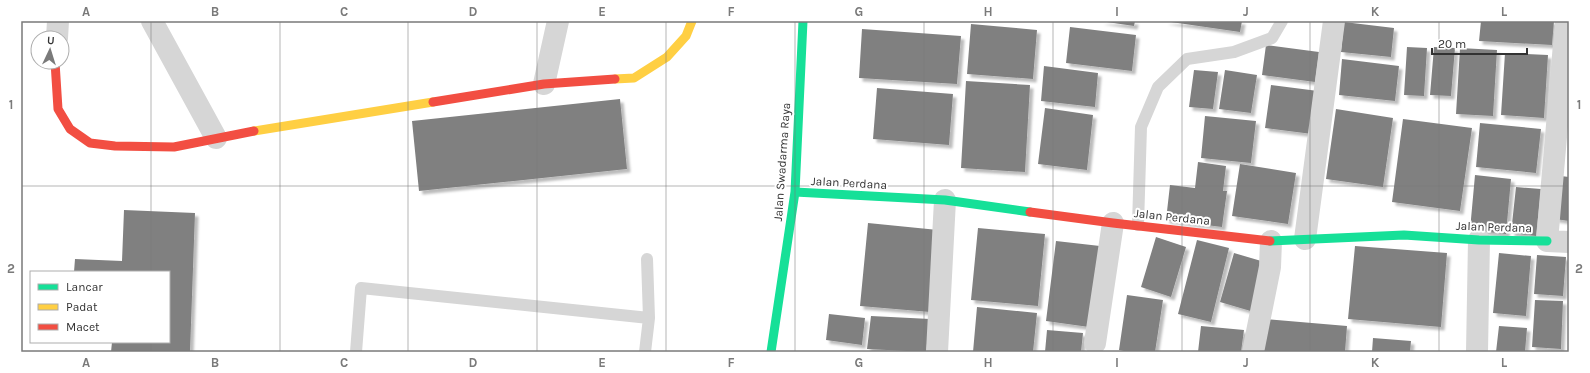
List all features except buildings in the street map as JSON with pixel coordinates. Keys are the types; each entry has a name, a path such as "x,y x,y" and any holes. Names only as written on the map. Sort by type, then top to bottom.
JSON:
{"street":[{"path":"152,21 216,138"},
{"path":"544,84 558,21"},
{"path":"56,70 58,109 70,129 90,143 115,146 174,147 238,133 544,84 634,78 666,57 686,36 692,21"},
{"name":"Jalan Swadarma Raya","path":"771,352 795,192 803,21"},
{"path":"1305,239 1334,21"},
{"path":"1566,21 1547,241 1569,242"},
{"name":"Jalan Perdana","path":"795,192 945,200 1113,224 1138,225 1271,241 1404,235 1479,240 1547,241"},
{"path":"937,352 945,200"},
{"path":"1095,344 1113,224"},
{"path":"1477,352 1479,240"},
{"path":"1253,352 1270,267 1271,241"}],"lane":[{"path":"1138,225 1141,127 1158,87 1188,59 1234,52 1272,38 1282,21"},
{"path":"645,352 649,318 647,259"},
{"path":"356,352 361,288 649,318"}],"traffic: fast":[{"path":"771,352 795,192 803,21"},
{"path":"795,192 945,200 1030,212"},
{"path":"1270,241 1404,235 1479,240 1547,241"}],"traffic: slow":[{"path":"615,79 634,78 667,57 686,36 692,21"},
{"path":"254,131 433,102"}],"traffic: jam":[{"path":"56,70 58,109 70,129 90,143 115,146 174,147 254,131"},
{"path":"433,102 544,84 615,79"},
{"path":"1030,212 1270,241"}]}
